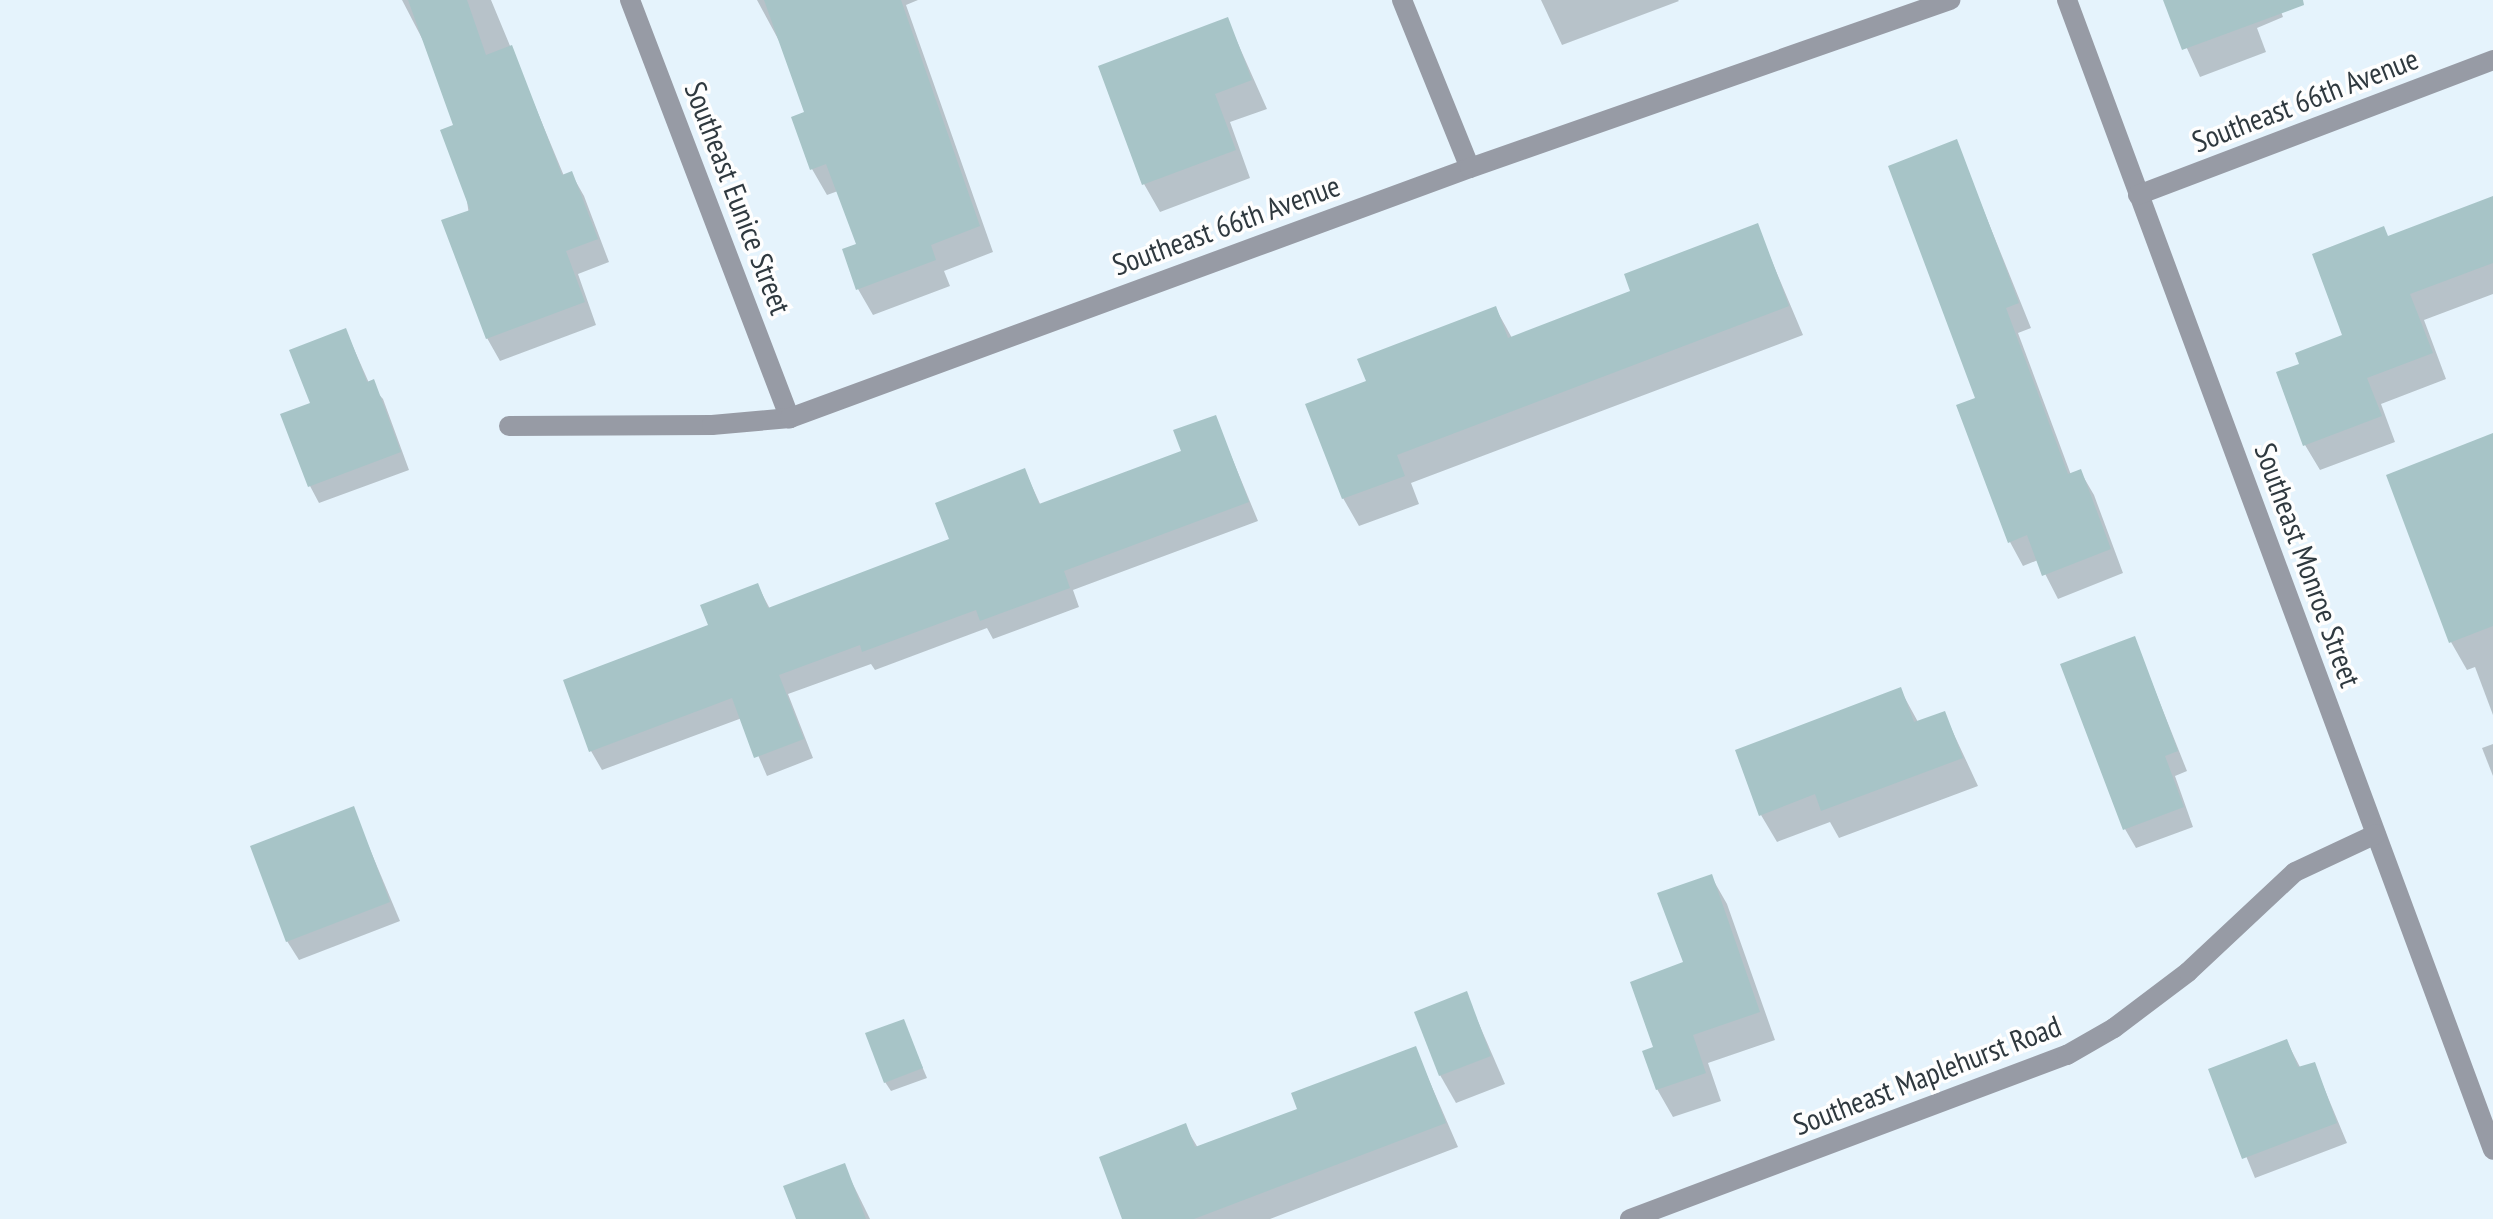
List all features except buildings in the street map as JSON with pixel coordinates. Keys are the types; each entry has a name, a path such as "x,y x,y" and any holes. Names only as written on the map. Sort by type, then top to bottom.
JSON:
{"street":[{"name":"Southeast Eunice Street","path":"630,0 790,418"},
{"path":"1402,0 1470,168"},
{"name":"Southeast 66th Avenue","path":"509,426 712,425 790,418 1470,168 1950,0"},
{"name":"Southeast Monroe Street","path":"2067,0 2493,1150"},
{"name":"Southeast 66th Avenue","path":"2138,195 2493,60"},
{"name":"Southeast Maplehurst Road","path":"1630,1219 2067,1055 2152,1001 2295,872 2376,834"}]}
